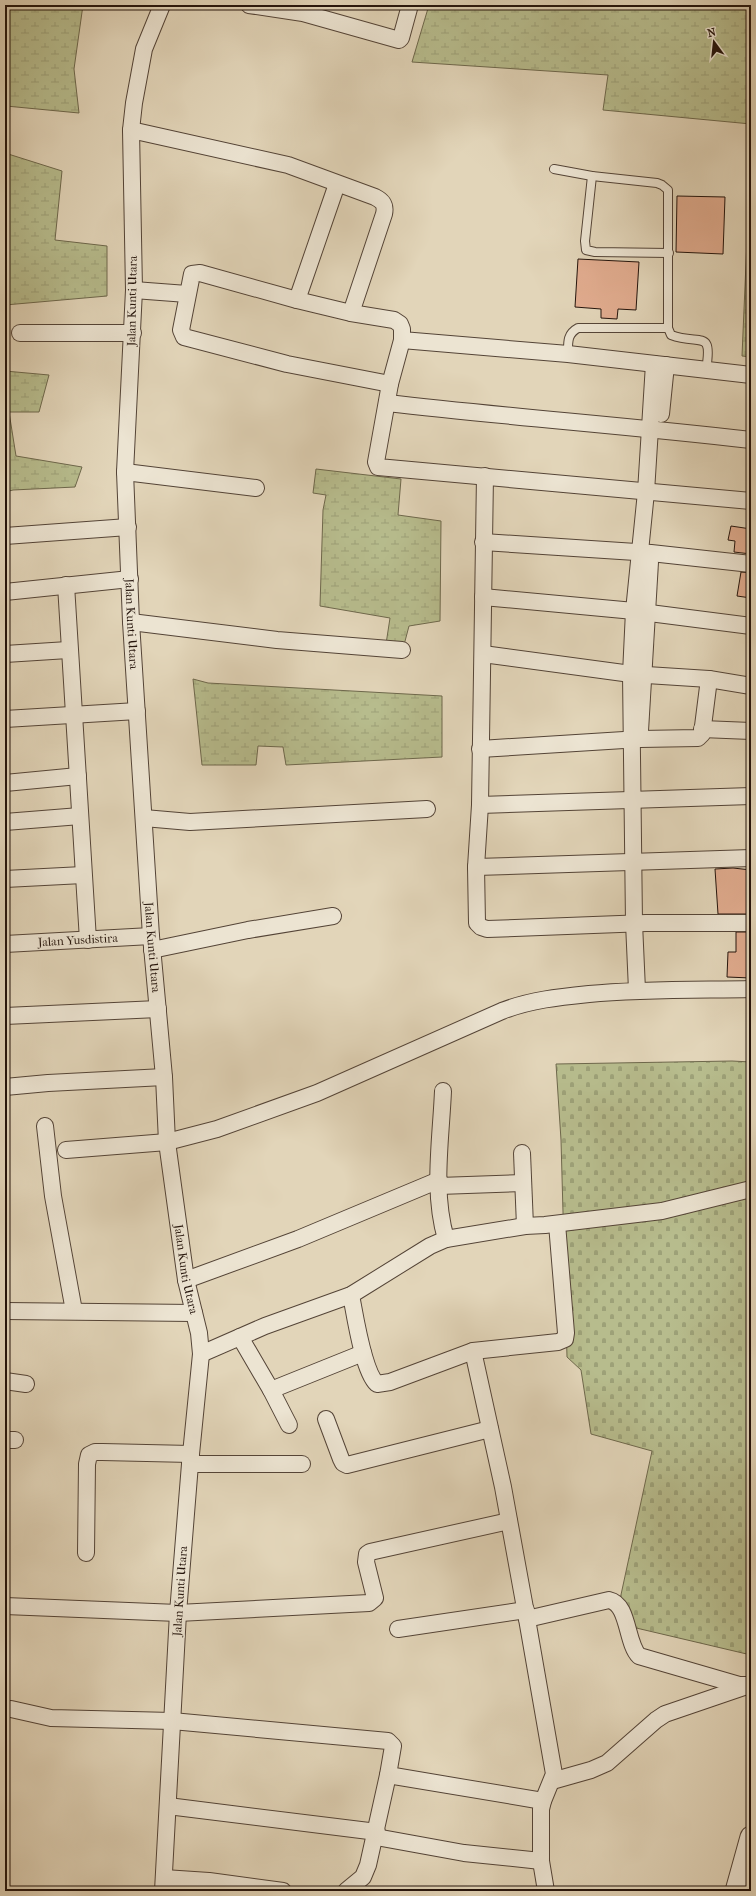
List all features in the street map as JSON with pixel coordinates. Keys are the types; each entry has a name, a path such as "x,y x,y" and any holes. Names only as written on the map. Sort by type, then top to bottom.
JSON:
{"street":[{"name":"Jalan Kunti Utara","path":"162,5 144,48 134,103 131,130 134,290 125,472 131,622 151,943 164,1077 167,1142 186,1280 194,1313 201,1354 190,1458 178,1613 164,1885"},
{"path":"249,5 303,13 399,40 401,38 410,5"},
{"path":"131,130 288,165 384,202 386,208 351,313"},
{"path":"297,300 337,184"},
{"path":"390,384 287,364 189,339 183,335 181,330 192,274 198,272 297,300 397,322 402,329 402,340 386,403 376,462 378,467 751,500"},
{"path":"134,290 187,294"},
{"path":"20,333 133,333"},
{"path":"402,340 568,354 751,375"},
{"path":"641,990 635,739 641,612 660,365"},
{"path":"386,403 497,416 654,429 751,440"},
{"path":"125,472 256,488"},
{"path":"485,476 480,805 476,867 477,923 484,928 640,923 751,923"},
{"path":"5,536 128,527"},
{"path":"483,542 646,553 751,564"},
{"path":"5,592 130,579"},
{"path":"66,586 68,650 74,715 88,940"},
{"path":"483,598 641,612 751,626"},
{"path":"131,622 277,640 402,650"},
{"path":"5,654 68,650"},
{"path":"483,654 637,674 709,679 751,686"},
{"path":"480,749 635,739 696,738 701,736 709,679"},
{"path":"5,719 137,711"},
{"path":"702,729 751,731"},
{"path":"5,783 78,776"},
{"path":"480,805 751,796"},
{"path":"144,818 190,822 427,809"},
{"path":"5,822 80,816"},
{"path":"476,867 751,858"},
{"path":"5,879 83,875"},
{"name":"Jalan Yusdistira","path":"5,944 88,940 151,943 248,930 333,916"},
{"path":"66,1150 167,1142 217,1129 317,1093 514,1006 533,1001 641,990 751,989"},
{"path":"5,1016 158,1009"},
{"path":"5,1087 48,1083 164,1077"},
{"path":"443,1091 439,1183 443,1227 446,1238"},
{"path":"45,1126 53,1196 74,1311"},
{"path":"522,1153 526,1226"},
{"path":"186,1280 298,1239 439,1183 523,1183"},
{"path":"201,1354 265,1326 350,1295 430,1246 446,1238 526,1226 557,1224 662,1211 751,1189"},
{"path":"350,1295 363,1353 374,1382 382,1384 473,1351 565,1339 566,1333 557,1224"},
{"path":"5,1311 194,1313"},
{"path":"240,1337 271,1390 289,1425"},
{"path":"473,1351 527,1614 554,1774 542,1801 541,1861 546,1891"},
{"path":"271,1390 363,1353"},
{"path":"5,1381 26,1384"},
{"path":"326,1419 341,1459 343,1463 347,1465 490,1429"},
{"path":"86,1553 87,1464 89,1455 102,1452 302,1464"},
{"path":"5,1606 178,1613 369,1603 374,1598 366,1562 367,1554 370,1552 509,1521"},
{"path":"398,1629 527,1614 613,1601 619,1605 639,1656 739,1685 749,1685"},
{"path":"552,1781 591,1770 607,1763 651,1723 665,1714 749,1685"},
{"path":"11,1709 51,1718 172,1721 388,1740 393,1746 376,1834 368,1865 363,1876 346,1891"},
{"path":"388,1775 542,1801"},
{"path":"168,1806 376,1834 464,1853 541,1861"},
{"path":"736,1891 748,1858 751,1838"},
{"path":"164,1885 209,1882 283,1891"}],"lane":[{"path":"554,169 592,176 657,183 665,187 670,195 668,328 671,335 700,340 708,345 710,350 706,370"},
{"path":"592,176 584,241 586,250 595,252 669,253"},
{"path":"568,354 569,336 571,332 578,328 668,328"}],"green space":[{"path":"5,5 83,5 74,69 79,113 6,106 5,109"},
{"path":"429,5 751,5 751,124 603,110 608,75 412,62"},
{"path":"751,147 751,357 742,356"},
{"path":"5,153 62,171 55,240 107,246 107,296 5,305"},
{"path":"5,371 49,375 39,412 9,412 16,456 82,467 75,487 13,490 5,492"},
{"path":"316,469 401,479 398,515 441,521 440,621 409,626 404,645 386,644 390,618 320,606 323,510 326,495 313,493"},
{"path":"193,679 208,683 442,696 442,757 286,765 283,747 258,746 256,765 202,765"},
{"path":"751,1062 751,1655 632,1627 619,1604 652,1451 591,1434 581,1370 567,1357 561,1140 556,1064"}],"building":[{"path":"677,196 725,197 723,254 676,252"},
{"path":"578,259 639,262 636,310 618,309 617,319 601,318 601,309 575,307"},
{"path":"731,526 751,529 751,554 734,552 735,541 728,540"},
{"path":"741,572 751,573 751,598 737,596"},
{"path":"733,868 751,870 751,914 718,914 715,869"},
{"path":"736,932 751,932 751,978 727,977 728,952 736,952"}]}
